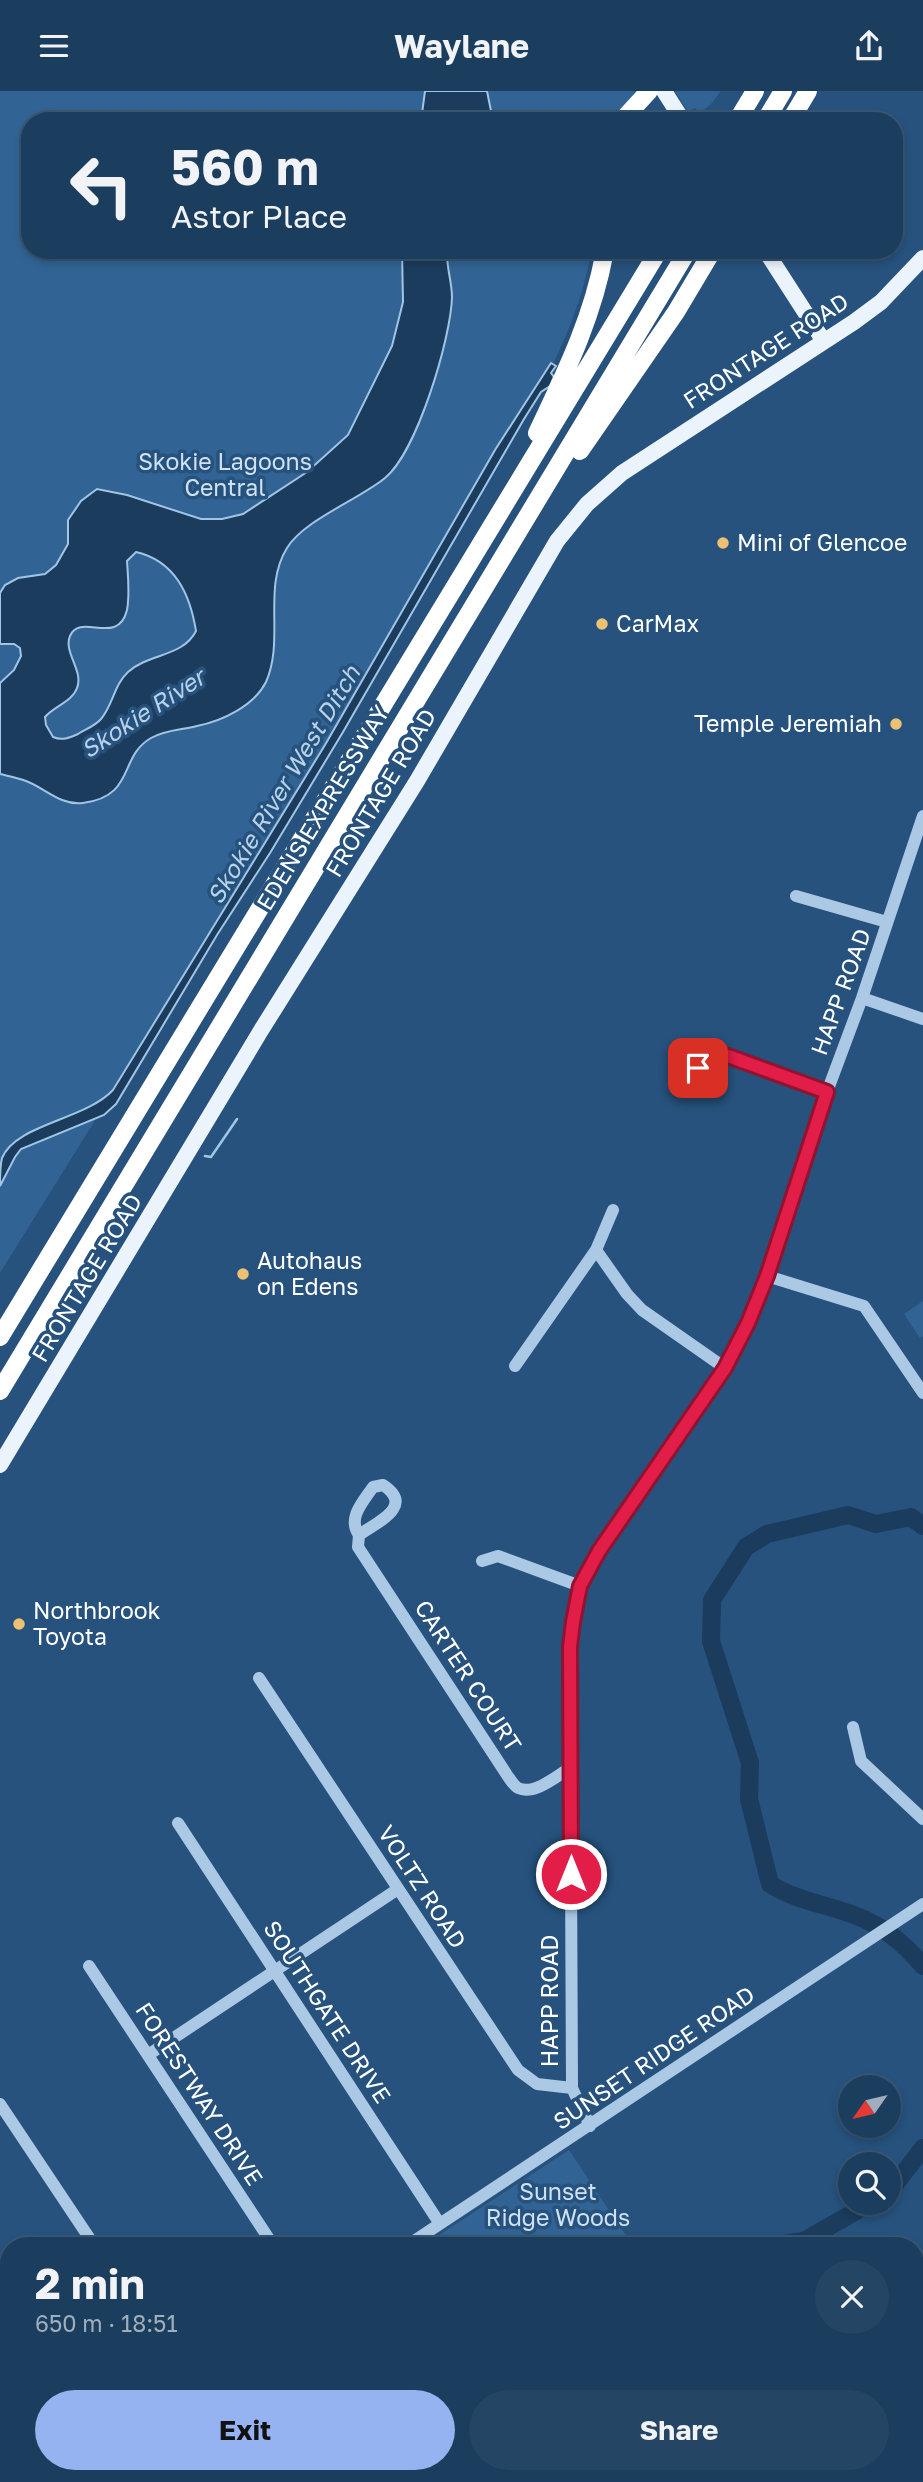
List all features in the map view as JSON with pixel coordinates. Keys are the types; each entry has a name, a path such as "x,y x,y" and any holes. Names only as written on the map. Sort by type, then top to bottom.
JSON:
{"highway":[{"path":"630,112 649,91"},
{"path":"742,112 755,91"},
{"path":"770,112 783,91"},
{"path":"795,112 808,91"},
{"path":"497,518 566,371 595,300 603,259"},
{"name":"EDENS EXPRESSWAY","path":"0,1337 654,259"},
{"name":"EDENS EXPRESSWAY","path":"0,1391 683,259"},
{"path":"519,533 592,435 676,312 708,259"}],"main road":[{"path":"664,91 677,112"},
{"name":"FRONTAGE ROAD","path":"0,1465 260,1032 417,781 557,541 587,505 622,473 881,302 923,258"},
{"path":"771,259 823,341"}],"street":[{"name":"HAPP ROAD","path":"590,2126 572,2088 570,1647 580,1586 599,1551 725,1368 748,1323 767,1276 827,1092 921,830 923,816"},
{"path":"796,896 887,922"},
{"path":"862,998 923,1019"},
{"path":"698,1068 728,1056 827,1092"},
{"path":"515,1366 596,1251 613,1210"},
{"path":"596,1251 642,1310 725,1368"},
{"path":"767,1276 864,1306 923,1393"},
{"name":"CARTER COURT","path":"359,1535 358,1546 517,1788 535,1788 570,1768"},
{"path":"482,1561 498,1556 580,1586"},
{"name":"VOLTZ ROAD","path":"259,1678 518,2070 537,2084 572,2088"},
{"path":"853,1727 861,1761 923,1819"},
{"name":"SOUTHGATE DRIVE","path":"178,1823 440,2224"},
{"path":"148,2055 398,1889"},
{"name":"SUNSET RIDGE ROAD","path":"420,2237 923,1904"},
{"name":"FORESTWAY DRIVE","path":"89,1966 268,2237"},
{"path":"0,2104 89,2237"}],"green space":[{"name":"Skokie Lagoons Central","path":"0,91 635,91 622,112 21,112 21,259 590,259 576,309 553,364 333,738 0,1273"},
{"path":"675,91 721,91 701,112 695,108 688,112"},
{"path":"923,1301 923,1336 920,1338 904,1314"},
{"name":"Sunset Ridge Woods","path":"569,2150 627,2237 436,2237"}],"water":[{"path":"425,91 487,91 491,112 422,112"},
{"name":"Skokie River","path":"402,259 447,259 452,297 446,339 420,420 409,445 385,478 318,519 287,548 276,580 271,666 261,691 227,716 207,724 151,738 134,755 119,784 111,793 100,799 83,803 67,802 26,781 0,774 0,683 14,670 21,656 20,648 14,644 0,644 0,593 5,585 18,578 45,574 56,565 68,544 68,520 81,501 97,489 127,495 201,519 222,519 243,514 307,472 348,435 392,346 403,302","holes":["136,552 161,563 171,571 185,592 196,631 183,646 146,661 128,672 96,724 69,738 53,737 45,717 71,697 77,688 78,675 69,648 70,636 82,627 108,628 122,621 127,610 127,561"]},
{"path":"551,363 556,366 551,373 554,377 550,386 541,392 524,419 343,732 116,1104 104,1115 21,1149 0,1186 2,1158 21,1137 86,1109 113,1090 325,745 495,450"}],"waterway":[{"path":"205,1156 211,1157 237,1119"},
{"path":"923,1526 911,1517 876,1524 848,1515 767,1534 746,1547 712,1600 711,1641 750,1763 749,1799 770,1884 794,1896 876,1925 898,1941 923,1966"},
{"path":"901,2176 923,2148"},
{"path":"811,2237 849,2215"}],"place":[{"name":"Mini of Glencoe","path":"723,543"},
{"name":"CarMax","path":"602,624"},
{"name":"Temple Jeremiah","path":"896,724"},
{"name":"Autohaus on Edens","path":"243,1274"},
{"name":"Northbrook Toyota","path":"19,1624"}],"route":[{"path":"571,1874 570,1647 580,1586 599,1551 725,1368 748,1323 767,1276 827,1092 728,1056 698,1068"}],"water label":[{"name":"Skokie River West Ditch","path":"284,785"}]}
